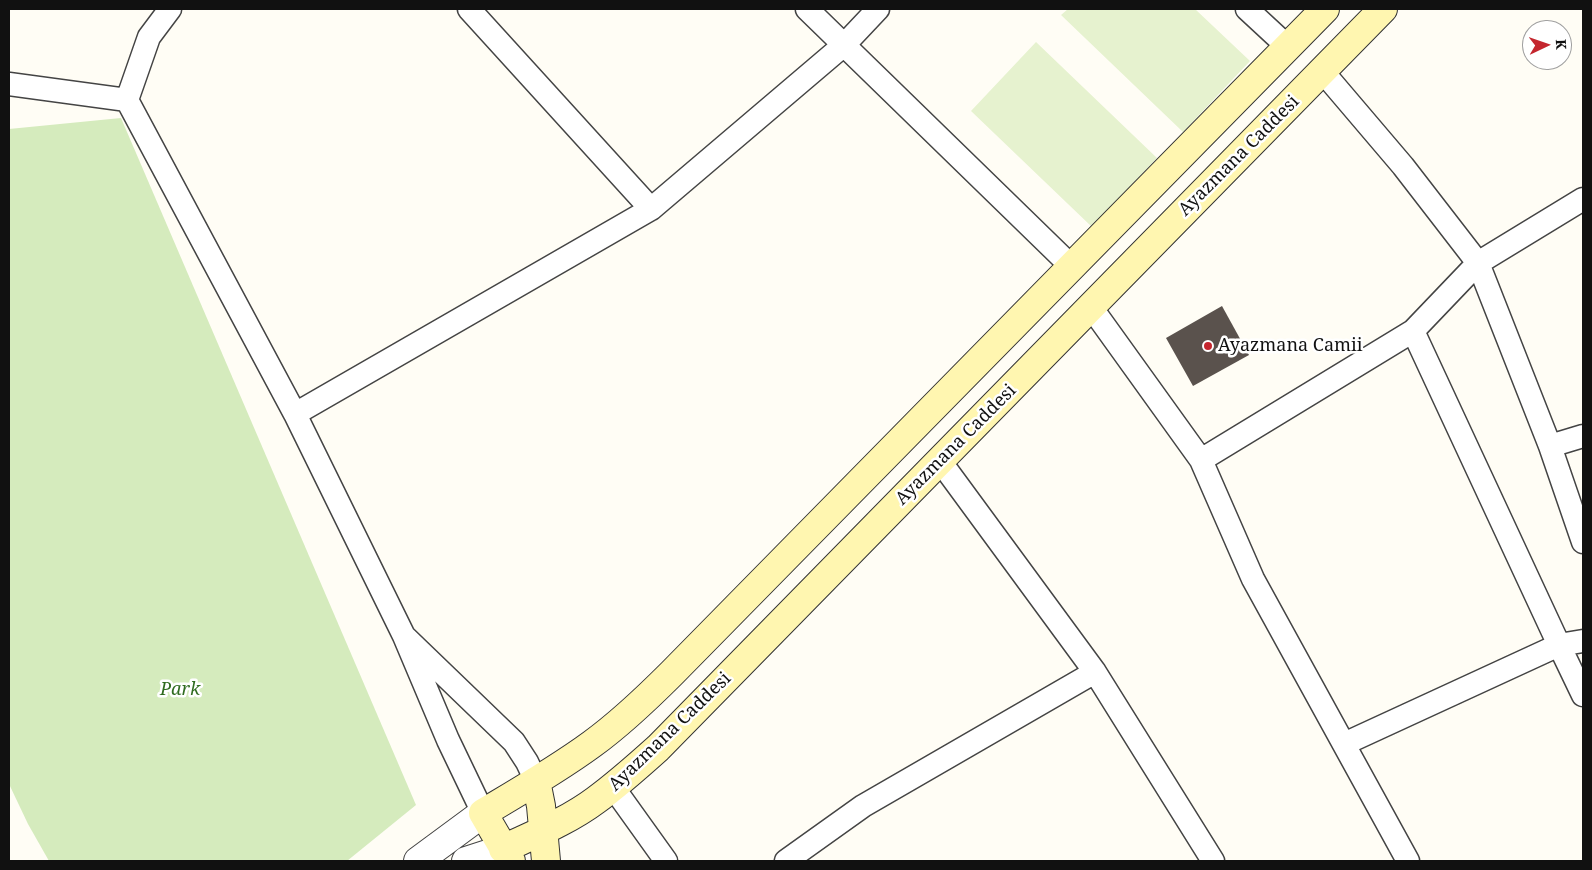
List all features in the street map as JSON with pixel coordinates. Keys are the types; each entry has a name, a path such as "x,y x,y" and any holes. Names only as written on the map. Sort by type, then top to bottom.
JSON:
{"main road":[{"path":"507,855 483,813 593,743 630,714 1325,9"},
{"name":"Ayazmana Caddesi","path":"507,855 542,831 595,801 658,748 1383,9"},
{"path":"1020,320 1051,348"},
{"path":"536,781 541,806 546,861"}],"street":[{"path":"170,9 149,37 127,100 295,414 404,636 448,740 483,813 418,861"},
{"path":"469,9 651,209"},
{"path":"807,9 1072,267"},
{"path":"295,414 651,209 845,44 878,9"},
{"path":"1246,9 1288,47"},
{"path":"1323,72 1403,166 1478,263 1550,446 1583,542"},
{"path":"9,84 127,100"},
{"path":"1201,460 1413,331 1478,263 1583,199"},
{"path":"1091,306 1201,460 1253,580 1408,861"},
{"path":"1413,331 1583,694"},
{"path":"1550,446 1583,436"},
{"path":"940,461 1094,672 1213,861"},
{"path":"404,636 514,742 528,762 536,781"},
{"path":"1344,744 1559,645 1583,641"},
{"path":"786,861 863,806 1094,672"},
{"path":"613,787 666,861"},
{"path":"466,861 507,855"}],"green space":[{"path":"1068,9 1195,9 1250,61 1183,132 1061,15"},
{"path":"1036,42 1157,158 1092,227 971,111"},
{"name":"Park","path":"121,118 416,805 347,861 49,861 28,824 9,784 9,129"}],"building":[{"name":"Ayazmana Camii","path":"1222,306 1249,355 1193,386 1166,338"}],"place":[{"name":"Ayazmana Camii","path":"1208,346"}]}
